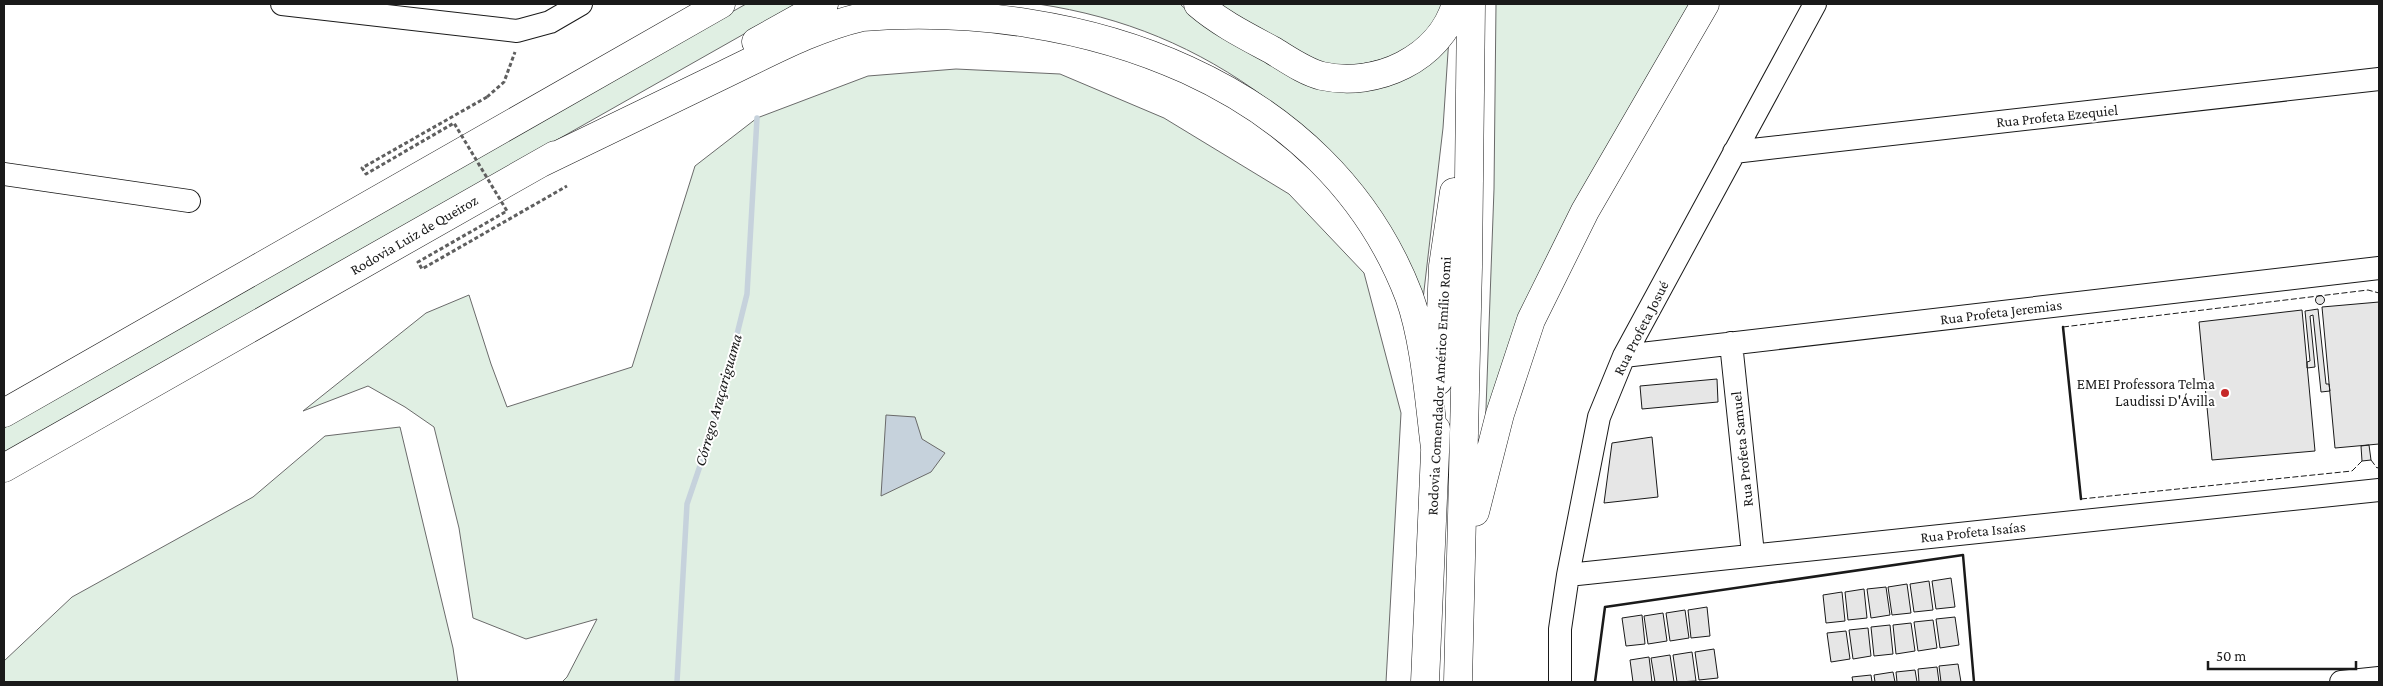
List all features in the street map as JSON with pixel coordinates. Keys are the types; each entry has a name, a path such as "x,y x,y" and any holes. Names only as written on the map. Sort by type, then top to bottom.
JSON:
{"highway":[{"path":"352,214 691,4"},
{"path":"4,413 721,4"},
{"name":"Rodovia Luiz de Queiroz","path":"4,468 824,4"},
{"path":"539,164 768,54 824,29 860,17 951,4 999,5 1069,15 1128,30 1212,68 1240,87 1298,133 1331,166 1385,244 1410,300 1422,352 1435,448"},
{"path":"1198,4 1213,17 1292,62 1322,76 1353,79 1385,74 1417,58 1439,38 1453,16 1456,4"},
{"name":"Rodovia Comendador Américo Emílio Romi","path":"1458,682 1468,267 1471,4"},
{"path":"1461,582 1483,474 1530,320 1586,211 1705,4"},
{"name":"Rodovia Comendador Américo Emílio Romi","path":"1425,682 1444,266 1469,91"}],"street":[{"path":"282,4 319,5 517,31 550,22 577,7"},
{"name":"Rua Profeta Josué","path":"1560,682 1560,629 1568,575 1599,417 1624,356 1815,4"},
{"name":"Rua Profeta Ezequiel","path":"1734,152 2379,80"},
{"path":"4,174 189,201"},
{"name":"Rua Profeta Jeremias","path":"1624,356 2379,268"},
{"name":"Rua Profeta Samuel","path":"1731,343 1753,554"},
{"name":"Rua Profeta Isaías","path":"1568,575 1753,554 2379,490"},
{"path":"2341,682 2379,678"}],"path":[{"path":"517,31 514,58 504,82 487,97 362,168 366,174 454,123 507,211 418,262 422,269 567,186"}],"green space":[{"path":"746,4 797,4 4,453 4,428 208,307"},
{"path":"1038,4 1180,4 1194,17 1315,85 1449,37 1443,128 1422,308 1267,99 1214,64 1158,37 1100,17"},
{"path":"1206,4 1449,4 1408,54 1333,70"},
{"path":"1496,4 1692,4 1485,436 1494,189"},
{"path":"956,69 1060,74 1164,118 1289,194 1364,273 1401,413 1386,682 562,682 567,677 597,619 526,639 473,618 459,528 434,427 405,407 368,386 303,411 426,313 469,295 507,407 632,367 695,166 757,118 868,76"},
{"path":"400,427 453,648 458,682 4,682 4,661 72,597 253,497 325,436"}],"shaded area":[{"path":"886,415 915,417 922,439 945,453 931,472 881,496"}],"building":[{"path":"2320,295 2325,300 2320,305 2315,300"},
{"path":"2379,302 2379,444 2335,448 2322,307"},
{"path":"2318,309 2326,384 2329,384 2330,391 2321,392 2313,315 2310,316 2315,367 2307,368 2307,362 2310,361 2305,311"},
{"path":"2302,310 2315,451 2212,460 2199,322"},
{"path":"1717,379 1718,402 1642,409 1640,386"},
{"path":"1652,437 1658,497 1604,503 1612,443"},
{"path":"2369,445 2371,460 2362,461 2361,446"},
{"path":"1951,578 1955,607 1936,609 1932,581"},
{"path":"1929,581 1933,610 1914,612 1910,584"},
{"path":"1907,584 1911,613 1892,615 1888,587"},
{"path":"1886,587 1890,615 1871,618 1867,589"},
{"path":"1864,589 1867,618 1848,620 1845,592"},
{"path":"1842,592 1845,621 1826,623 1823,595"},
{"path":"1707,607 1710,636 1691,638 1688,610"},
{"path":"1685,610 1689,638 1670,641 1666,613"},
{"path":"1663,613 1667,641 1648,644 1644,616"},
{"path":"1642,615 1645,644 1626,646 1622,618"},
{"path":"1955,617 1959,645 1940,648 1936,619"},
{"path":"1933,620 1937,648 1918,651 1914,622"},
{"path":"1911,623 1915,651 1896,654 1893,625"},
{"path":"1890,625 1893,654 1874,656 1871,627"},
{"path":"1868,628 1871,656 1853,659 1849,630"},
{"path":"1846,631 1850,659 1831,662 1827,633"},
{"path":"1714,649 1718,678 1699,680 1695,652"},
{"path":"1692,652 1696,681 1677,682 1673,655"},
{"path":"1670,655 1674,682 1655,682 1651,658"},
{"path":"1649,657 1652,682 1633,682 1630,660"},
{"path":"1958,664 1961,682 1941,682 1939,666"},
{"path":"1937,667 1939,682 1919,682 1918,669"},
{"path":"1915,670 1917,682 1897,682 1896,672"},
{"path":"1893,672 1895,682 1875,682 1874,675"},
{"path":"1871,675 1872,682 1853,682 1852,677"}],"waterway":[{"name":"Córrego Araçariguama","path":"677,682 687,504 716,419 747,294 757,118"}],"fence":[{"path":"2063,327 2368,290 2379,293"},
{"path":"2371,460 2377,468 2379,467"},
{"path":"2081,499 2352,471 2362,461"}],"wall":[{"path":"2063,327 2081,499"},
{"path":"1595,682 1605,607 1963,555 1974,682"}],"place":[{"name":"EMEI Professora Telma Laudissi D'Ávilla","path":"2225,393"}]}
